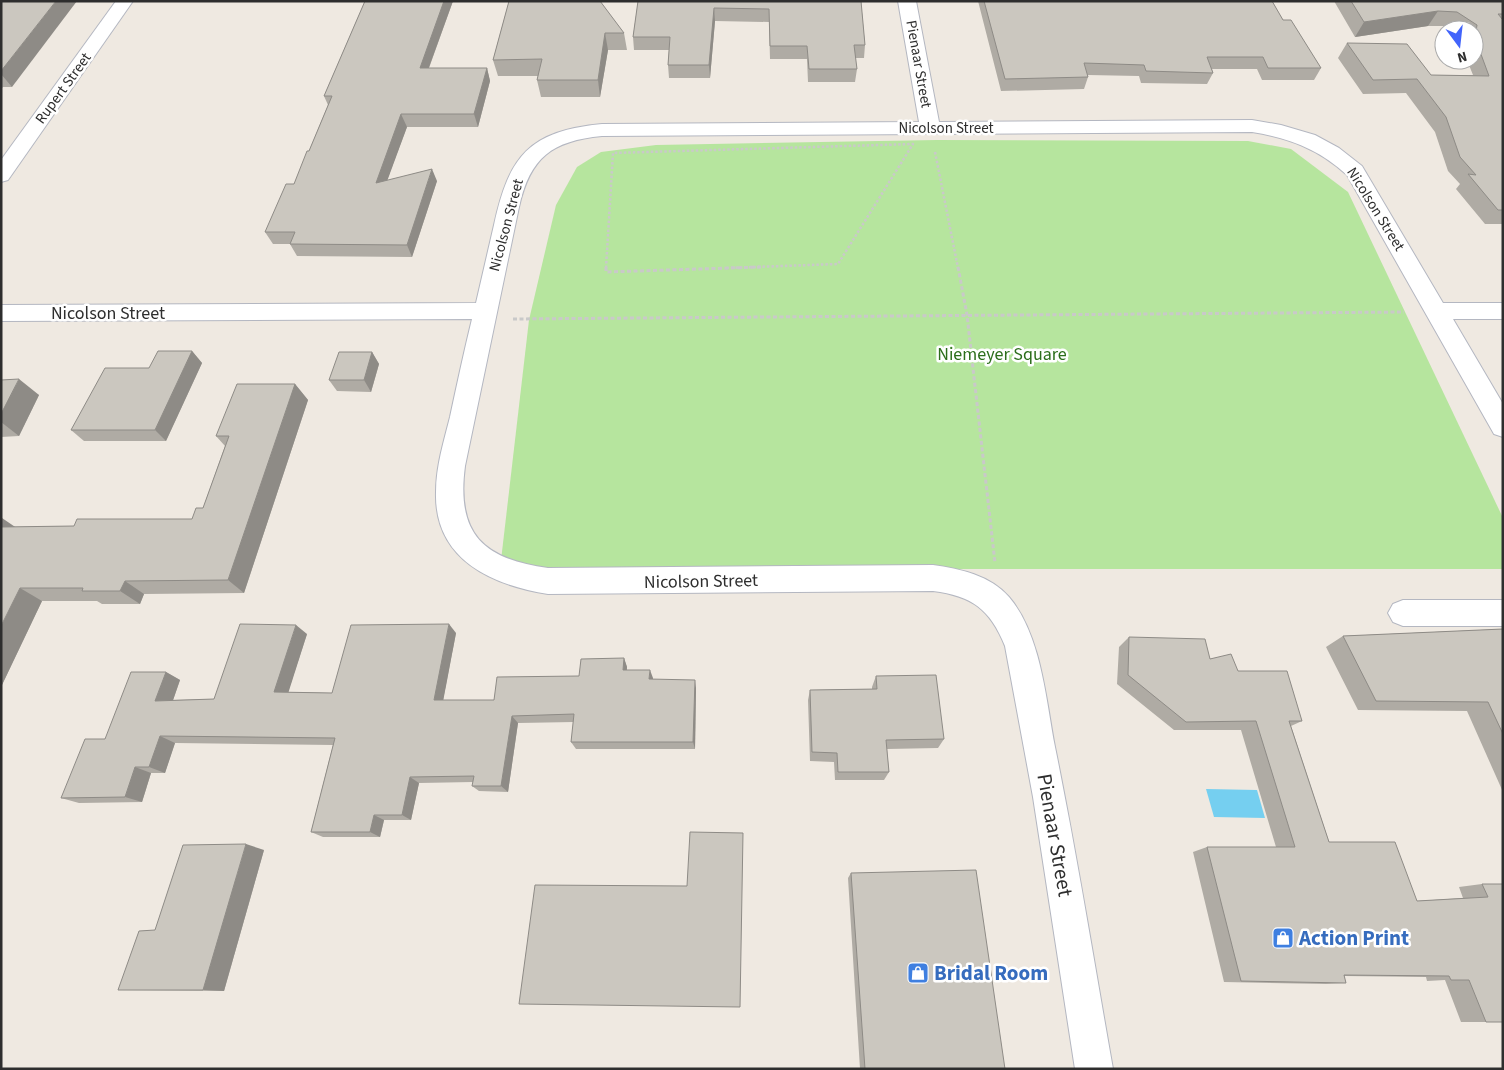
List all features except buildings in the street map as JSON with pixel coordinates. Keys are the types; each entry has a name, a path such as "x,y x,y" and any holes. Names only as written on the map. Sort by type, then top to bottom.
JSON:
{"street":[{"name":"Rupert Street","path":"1,175 125,1"},
{"name":"Pienaar Street","path":"907,1 930,127"},
{"name":"Nicolson Street","path":"1000,606 970,585 956,580 933,578 548,581 524,578 492,565 471,548 457,531 449,500 452,470 485,311 516,181 526,161 534,153 555,141 576,133 602,130 1252,126 1300,135 1327,148 1343,159 1355,171 1503,427"},
{"name":"Nicolson Street","path":"1,313 485,311"},
{"path":"1437,311 1503,311"},
{"name":"Pienaar Street","path":"1000,606 1012,626 1020,646 1049,797 1094,1069"},
{"path":"1403,613 1503,613"}],"path":[{"path":"930,127 967,315 1000,606"},
{"path":"913,144 838,264 606,272 613,153 913,144"},
{"path":"485,311 502,319 1437,311"}],"green space":[{"name":"Niemeyer Square","path":"937,140 1248,141 1291,149 1348,192 1503,518 1503,569 500,569 529,320 556,205 577,167 601,152 656,145"}],"water":[{"path":"1206,789 1257,790 1265,818 1214,817"}],"place":[{"name":"Action Print","path":"1283,938"},
{"name":"Bridal Room","path":"918,973"}]}
